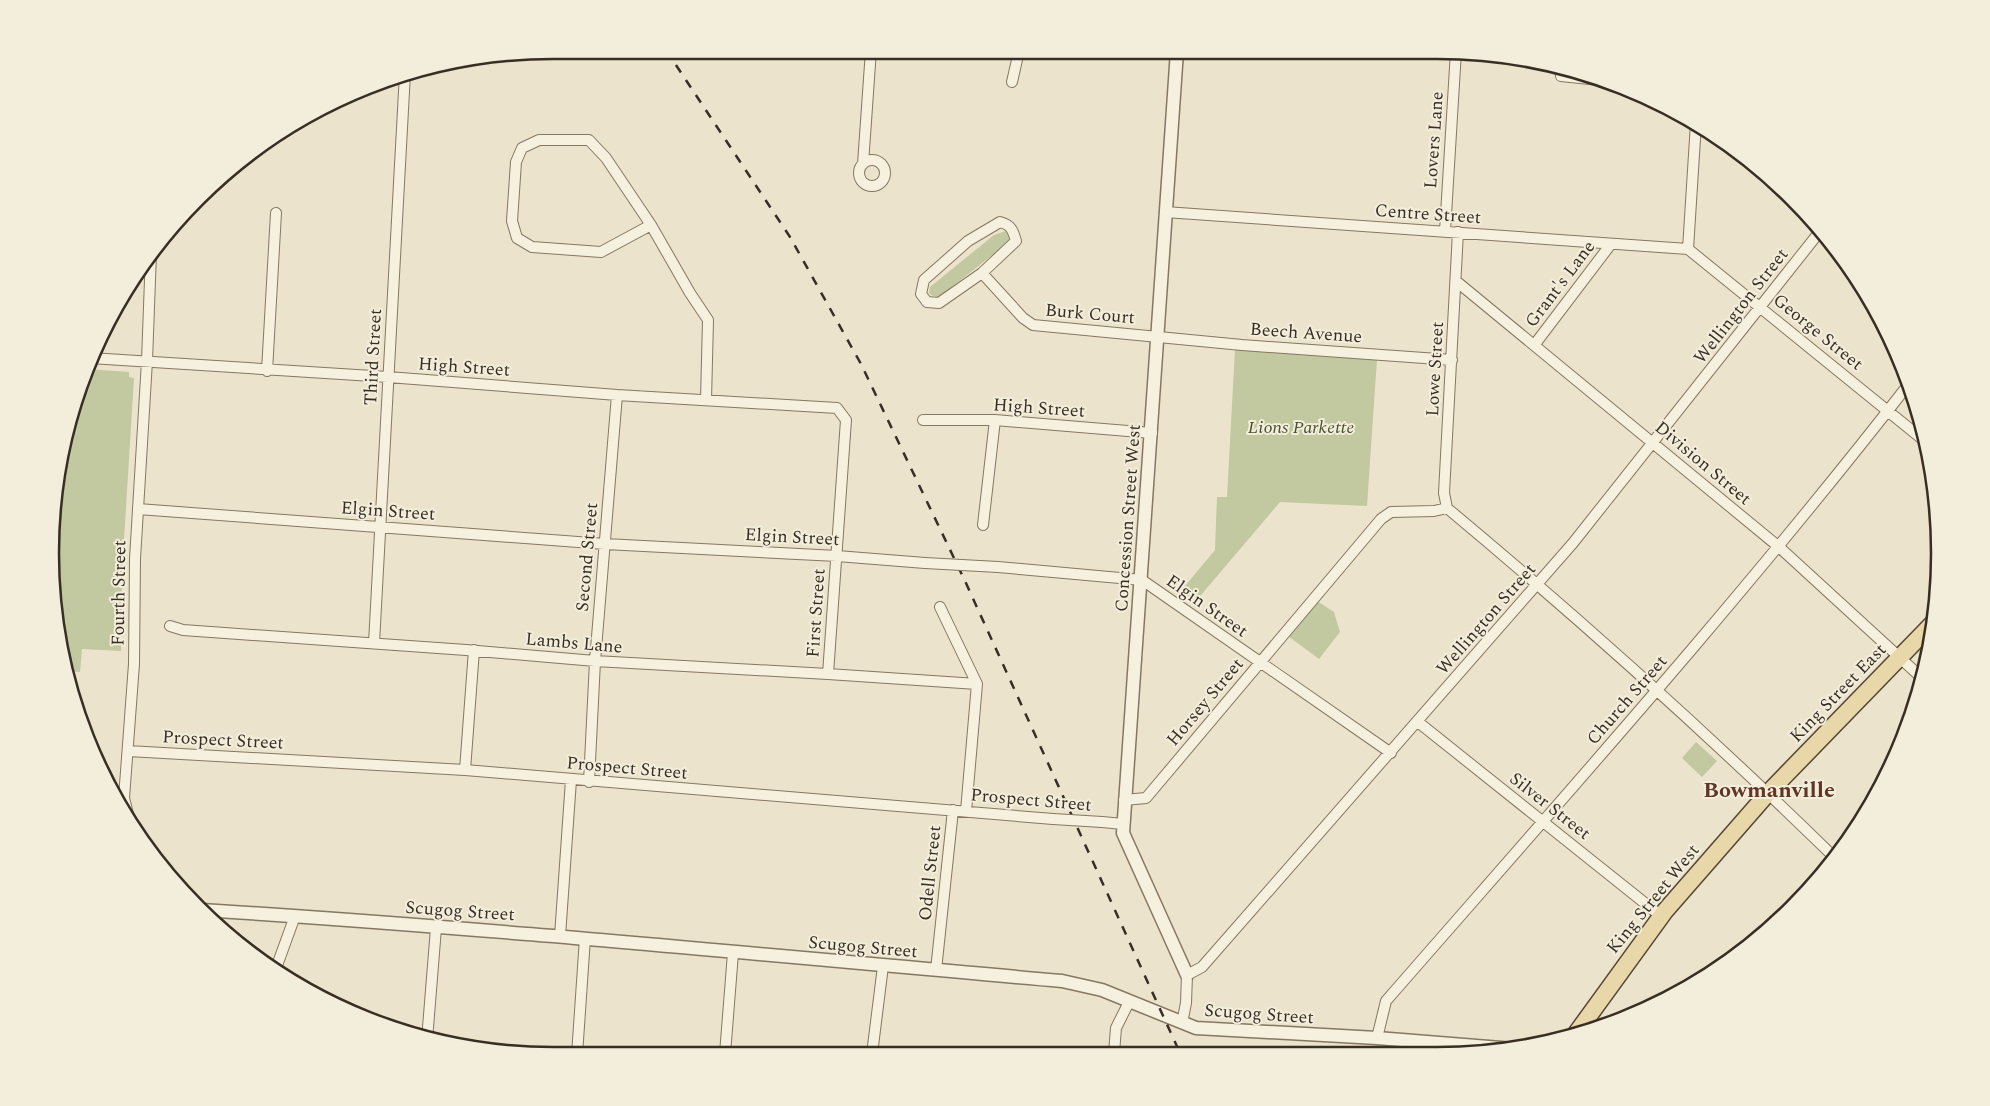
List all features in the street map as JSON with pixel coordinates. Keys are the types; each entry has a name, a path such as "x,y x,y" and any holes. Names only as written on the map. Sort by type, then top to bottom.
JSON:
{"main road":[{"name":"King Street East","path":"1768,793 1925,632"},
{"name":"King Street West","path":"1583,1025 1661,916 1768,793"}],"street":[{"path":"864,164 870,59"},
{"path":"1012,82 1018,59"},
{"name":"Concession Street West","path":"1176,59 1142,580 1123,833 1187,975"},
{"name":"Lovers Lane","path":"1445,231 1455,60"},
{"name":"Third Street","path":"374,643 405,82"},
{"path":"1688,248 1695,132"},
{"path":"651,224 601,252 532,247 517,238 512,221 516,162 522,148 539,140 589,140 606,158 651,224 690,293 708,320 706,400"},
{"name":"Centre Street","path":"1165,212 1688,248"},
{"path":"267,370 276,213"},
{"path":"1000,222 1008,224 1013,230 1016,241 982,273 939,303 927,302 921,294 924,280 968,241 1000,222"},
{"name":"Lowe Street","path":"1447,508 1444,492 1458,232"},
{"name":"Wellington Street","path":"1187,975 1202,967 1573,543 1654,443 1816,235"},
{"name":"Grant's Lane","path":"1535,344 1612,244"},
{"name":"George Street","path":"1688,248 1916,434"},
{"name":"Fourth Street","path":"124,798 134,664 135,559 147,361 150,266"},
{"name":"Burk Court","path":"982,273 1023,318 1033,325 1157,337"},
{"name":"Division Street","path":"1456,281 1535,344 1779,547 1916,673"},
{"name":"Beech Avenue","path":"1157,337 1452,360"},
{"name":"High Street","path":"99,358 617,396 837,408"},
{"name":"Church Street","path":"1377,1038 1386,1001 1658,690 1779,547 1904,390"},
{"name":"Second Street","path":"589,782 595,662 617,396"},
{"name":"First Street","path":"828,674 846,420 837,408"},
{"name":"High Street","path":"924,420 996,420 1152,433"},
{"path":"983,525 996,420"},
{"path":"1447,508 1538,584 1658,690 1830,853"},
{"name":"Horsey Street","path":"1124,800 1146,798 1381,519 1391,512 1434,511 1447,508"},
{"name":"Elgin Street","path":"138,509 605,544 837,556 998,567 1142,580 1391,753"},
{"path":"940,607 977,684"},
{"name":"Lambs Lane","path":"170,626 183,630 474,650 595,662 977,684"},
{"path":"464,770 474,650"},
{"name":"Odell Street","path":"966,811 977,684"},
{"name":"Silver Street","path":"1418,722 1542,822 1557,831 1661,916"},
{"name":"Prospect Street","path":"128,751 464,770 589,782 1123,824"},
{"path":"560,936 571,780"},
{"name":"Odell Street","path":"936,970 953,810"},
{"name":"Scugog Street","path":"213,911 585,938 733,953 1062,981 1102,990 1196,1028 1377,1038 1473,1046"},
{"path":"278,964 295,916"},
{"path":"428,1031 436,928"},
{"path":"578,1047 585,938"},
{"path":"726,1047 733,953"},
{"path":"873,1047 882,966"},
{"path":"1182,1023 1186,1003 1187,975"},
{"path":"1114,1047 1116,1028 1129,1002"}],"green space":[{"path":"1006,231 1010,236 1009,242 939,297 929,293 930,287 994,235"},
{"name":"Lions Parkette","path":"1235,349 1377,359 1367,506 1280,502 1195,602 1180,592 1215,550 1217,497 1227,497"},
{"path":"94,370 129,372 129,377 134,378 122,572 121,651 82,649 80,672 74,672 68,649 60,585 60,521 68,457 85,394"},
{"path":"1317,601 1334,612 1340,632 1319,659 1288,636"},
{"path":"1696,742 1717,761 1702,777 1682,758"}],"railway":[{"path":"672,59 790,237 861,364 965,581 1177,1047"}],"district":[{"name":"Bowmanville","path":"1769,790"}]}
